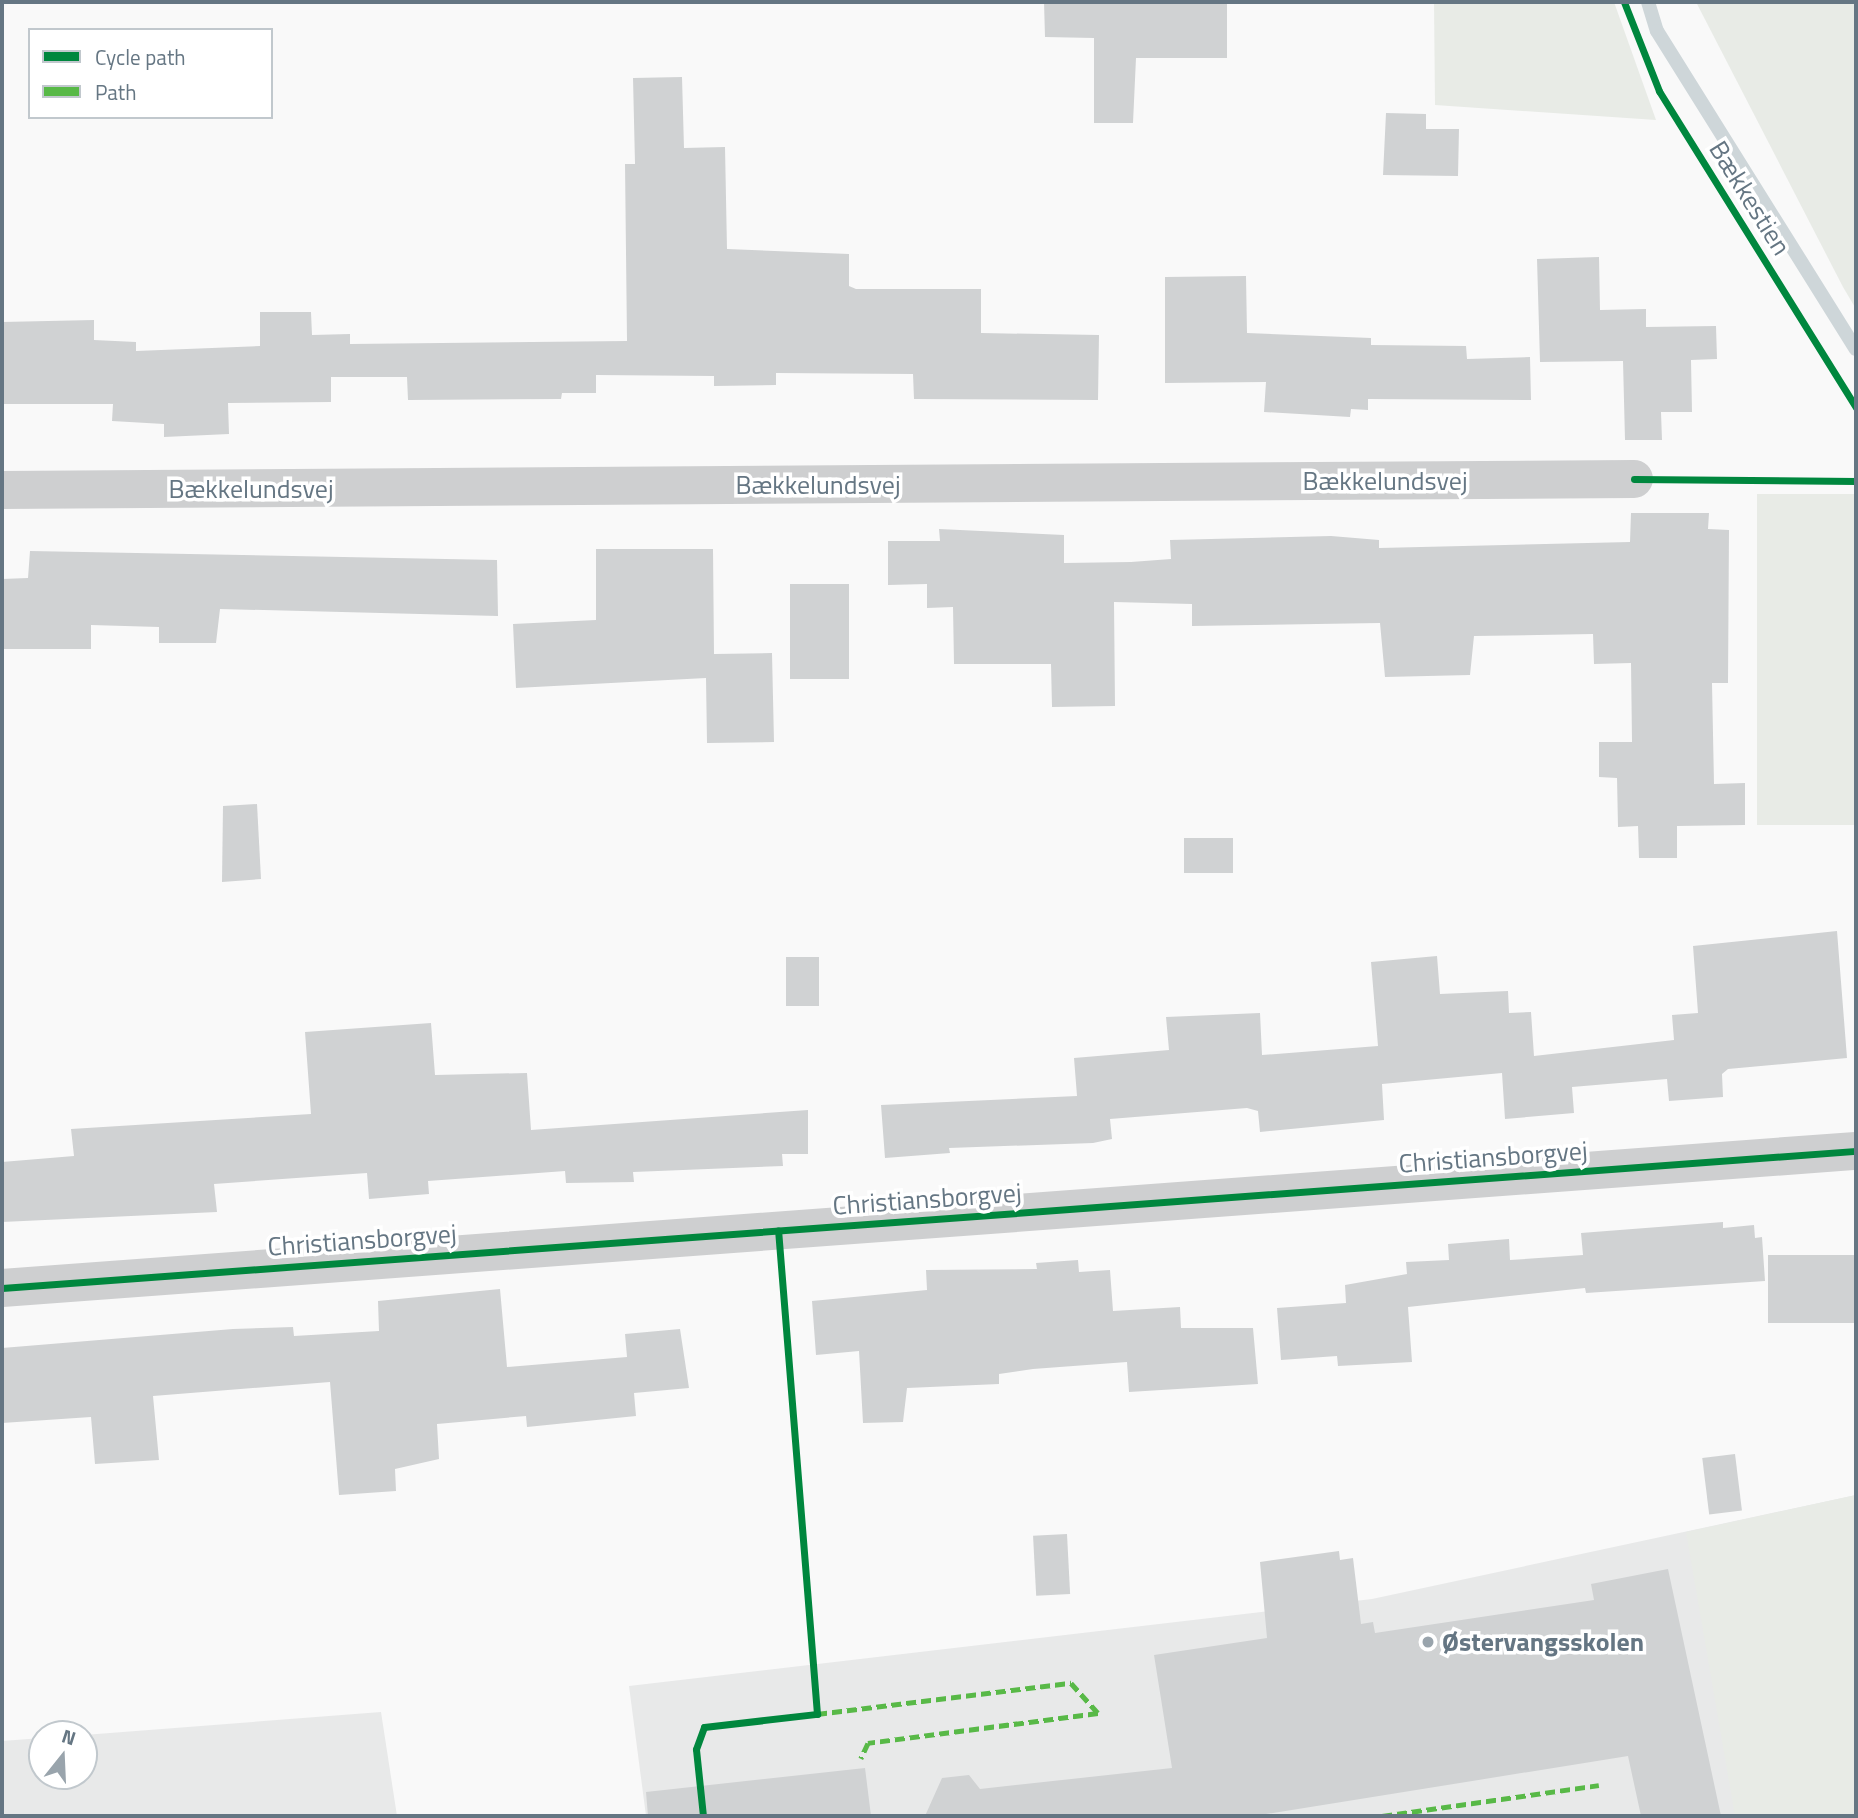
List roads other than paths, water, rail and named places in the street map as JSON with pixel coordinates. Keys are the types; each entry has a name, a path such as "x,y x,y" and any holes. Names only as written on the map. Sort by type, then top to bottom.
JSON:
{"street":[{"name":"Bækkelundsvej","path":"2,491 1634,479"},
{"name":"Christiansborgvej","path":"2,1288 1856,1151"}],"waterway":[{"path":"1648,2 1657,31 1856,349"}],"place":[{"name":"Østervangsskolen","path":"1428,1642"}]}
